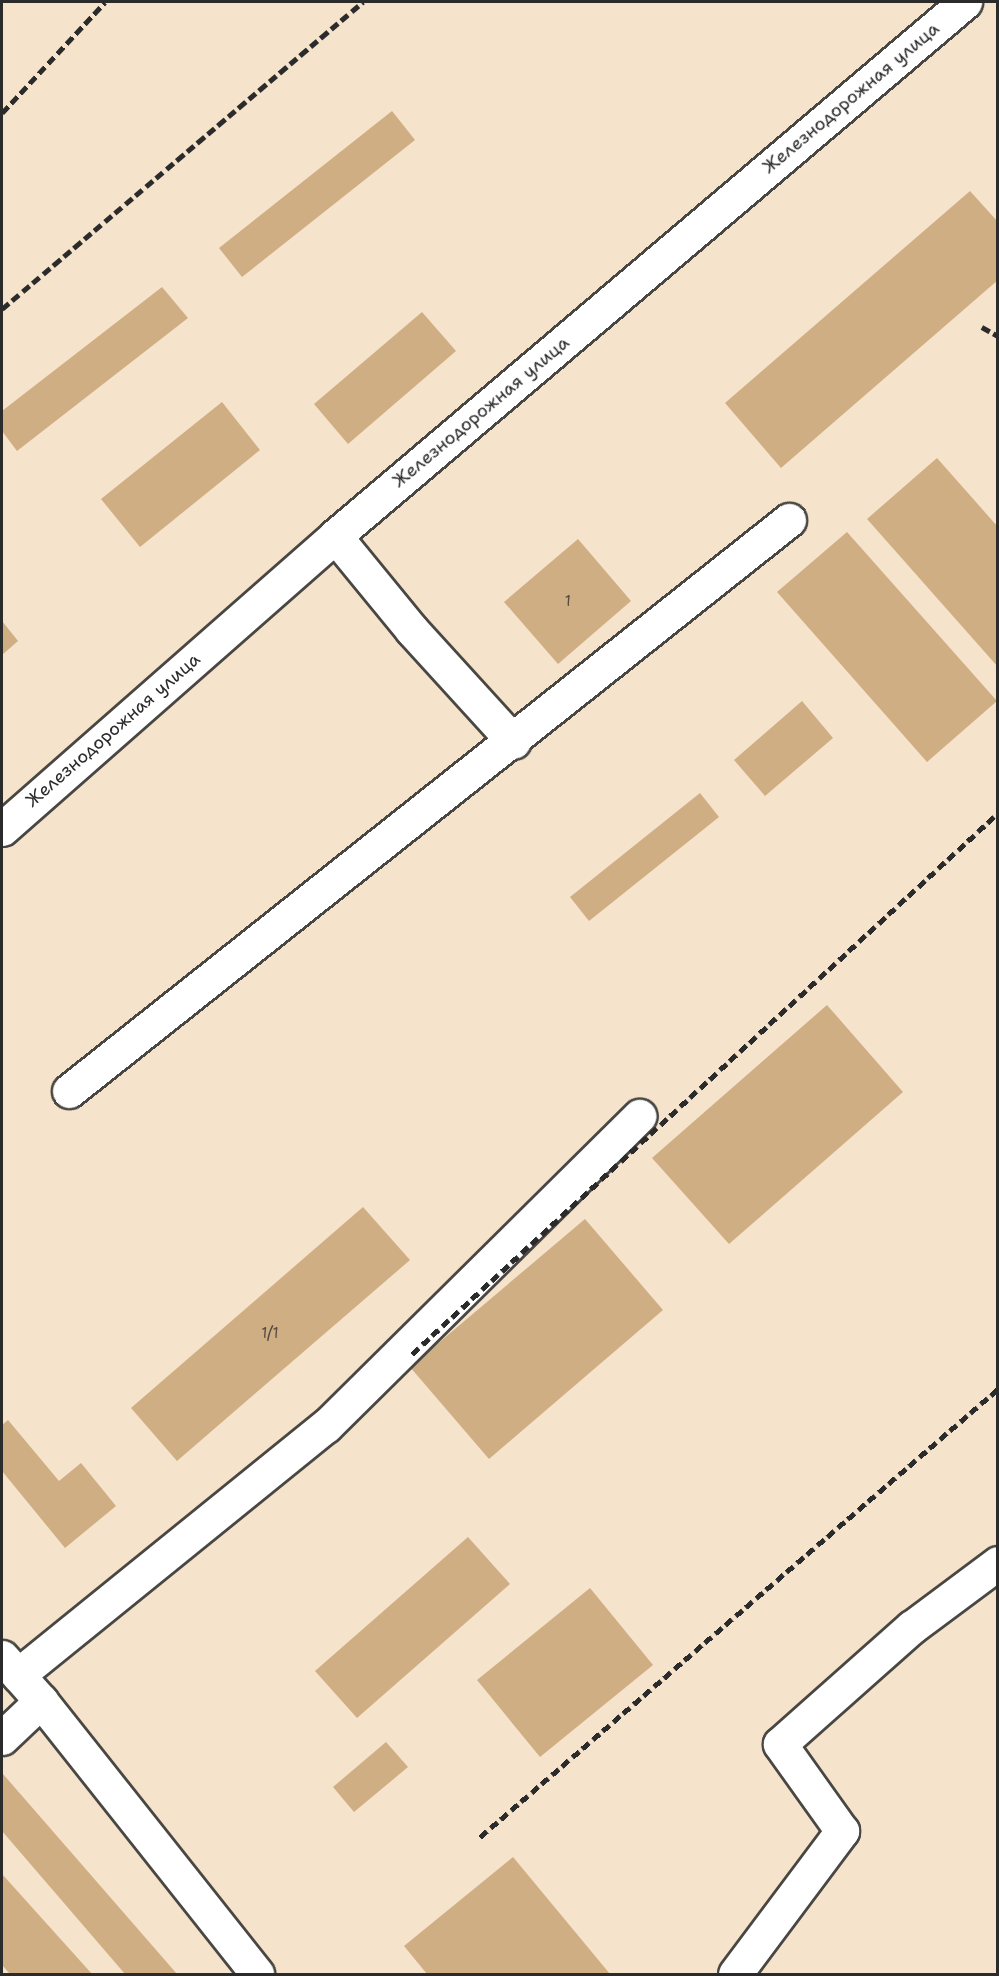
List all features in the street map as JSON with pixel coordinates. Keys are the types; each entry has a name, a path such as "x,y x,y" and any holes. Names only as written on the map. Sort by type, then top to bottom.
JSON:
{"street":[{"name":"Железнодорожная улица","path":"2,829 335,536 965,2"},
{"path":"69,1091 514,742 789,520"},
{"path":"335,536 412,630 514,742"},
{"path":"256,1974 41,1701 10,1666 326,1426 639,1116"},
{"path":"735,1974 842,1831 780,1744 912,1627 998,1563"},
{"path":"2,1738 41,1701"}],"building":[{"path":"392,111 415,140 242,277 219,248"},
{"path":"970,191 998,222 998,280 781,468 725,403"},
{"path":"162,287 188,318 17,451 2,431 2,411"},
{"path":"422,312 456,351 348,444 314,404"},
{"path":"222,402 260,450 140,547 101,499"},
{"path":"937,458 998,527 998,667 867,519"},
{"path":"847,532 997,701 927,762 777,592"},
{"path":"578,539 631,601 558,664 504,602"},
{"path":"2,621 18,641 2,655"},
{"path":"802,701 833,738 765,796 734,760"},
{"path":"700,793 719,817 589,921 570,897"},
{"path":"827,1005 903,1092 729,1244 652,1158"},
{"path":"363,1207 410,1260 177,1461 131,1408"},
{"path":"585,1219 663,1310 489,1459 410,1367"},
{"path":"8,1420 59,1481 81,1463 116,1506 65,1548 2,1471 2,1425"},
{"path":"468,1537 510,1584 357,1718 315,1671"},
{"path":"590,1588 653,1665 540,1757 477,1680"},
{"path":"386,1742 408,1767 354,1812 333,1787"},
{"path":"3,1774 177,1974 125,1974 2,1831"},
{"path":"513,1857 610,1974 427,1974 404,1946"},
{"path":"2,1874 92,1974 10,1974 2,1965"}],"railway":[{"path":"2,113 105,2"},
{"path":"2,309 363,2"},
{"path":"982,327 998,336"},
{"path":"412,1354 998,813"},
{"path":"480,1837 998,1389"}]}
